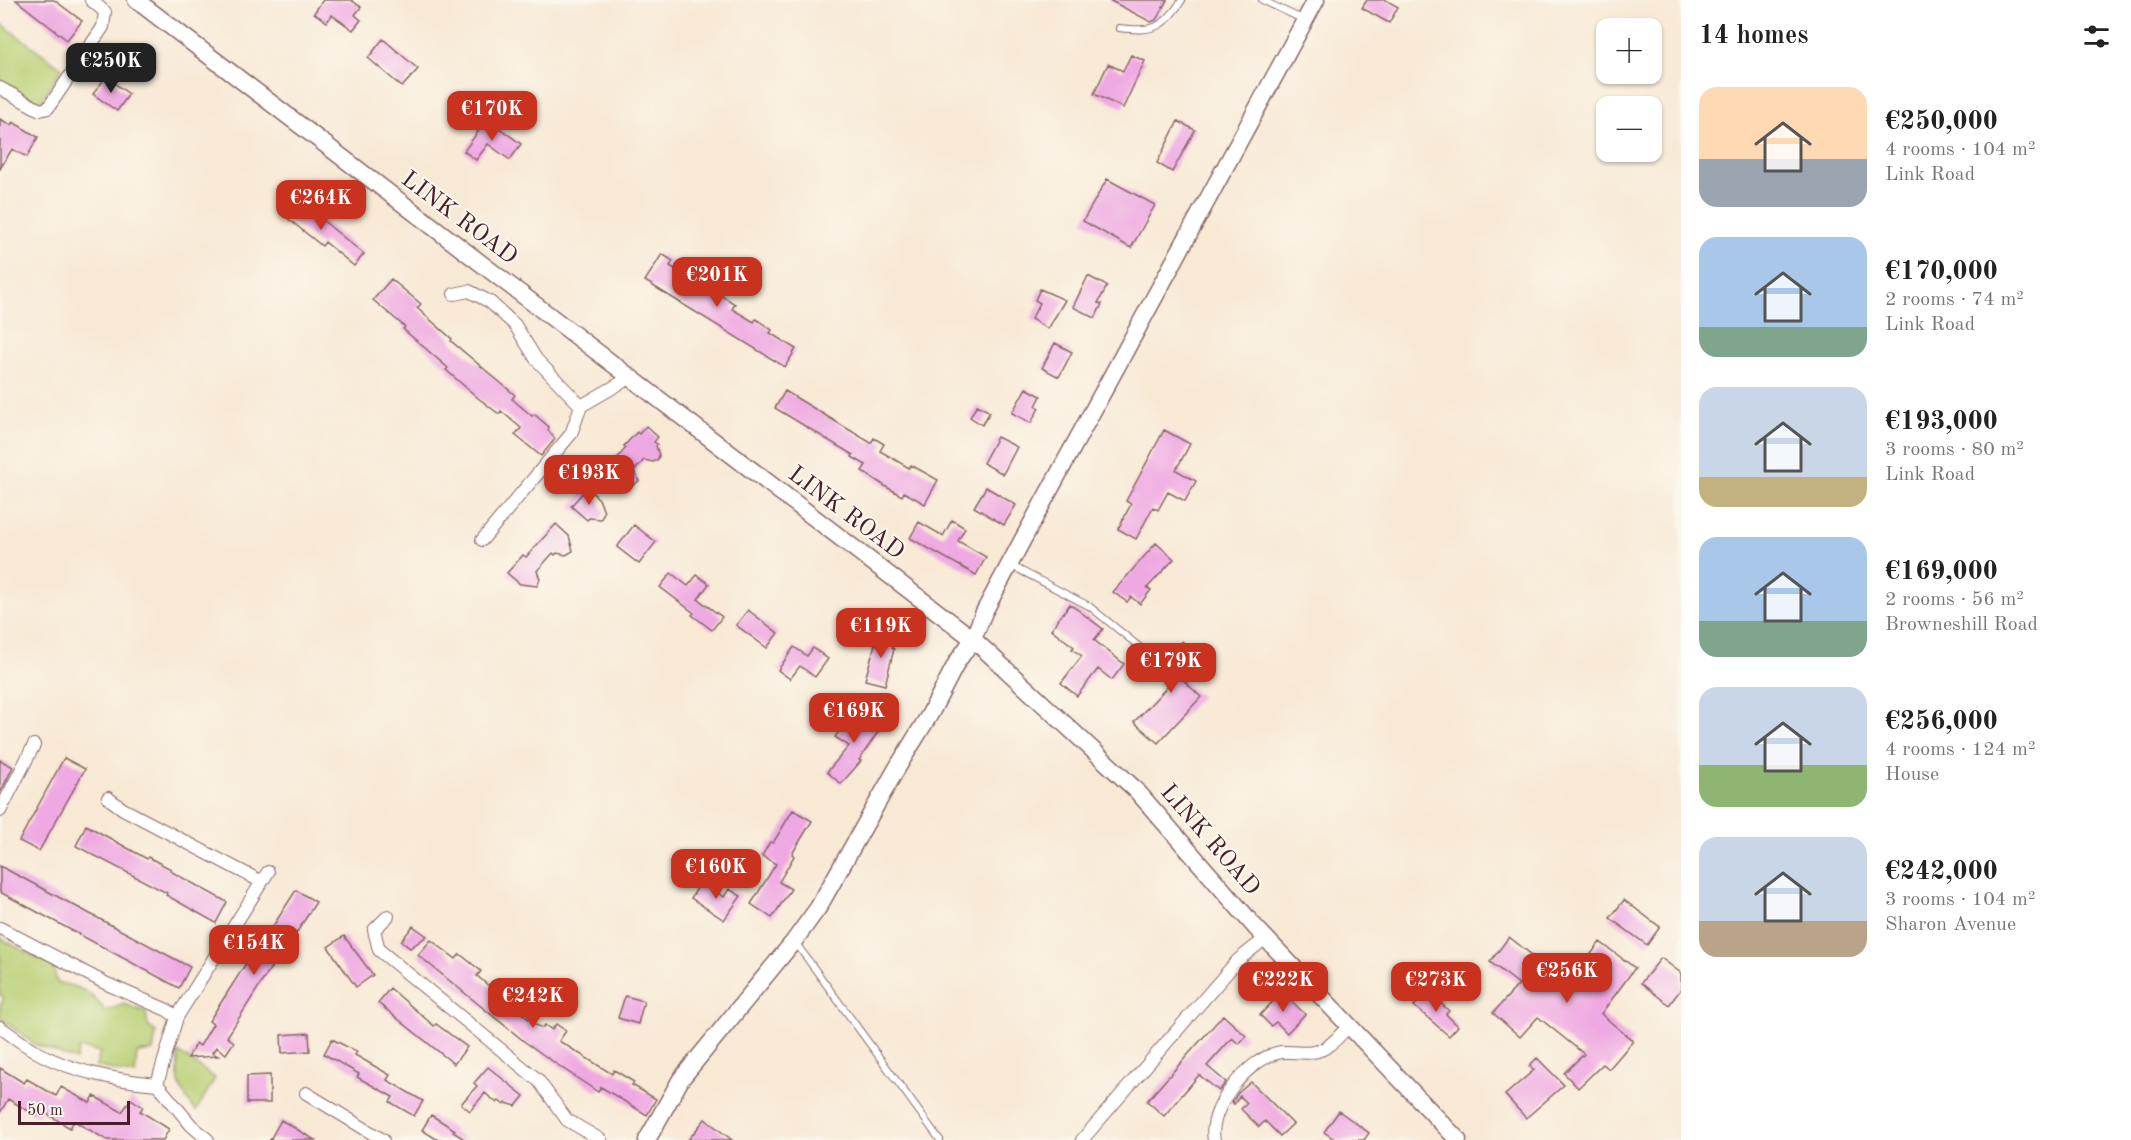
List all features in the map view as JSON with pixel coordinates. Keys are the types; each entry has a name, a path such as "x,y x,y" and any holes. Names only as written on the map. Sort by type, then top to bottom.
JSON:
{"street":[{"path":"0,88 40,110 48,108 103,27 105,12 90,0"},
{"name":"LINK ROAD","path":"136,0 973,639 1136,790 1266,938 1458,1140"},
{"path":"647,1140 681,1079 794,942 818,908 930,714 957,662 973,639 984,612 1316,0"},
{"path":"454,294 469,291 490,302 515,325 536,359 581,406"},
{"path":"482,540 571,434 581,406 631,377"},
{"path":"0,811 34,745"},
{"path":"108,798 123,809 265,878 177,1017 157,1084"},
{"path":"388,916 374,930 379,950 538,1080 567,1120 601,1140"},
{"path":"0,928 107,984 167,1010 177,1017"},
{"path":"1082,1140 1239,960 1266,938"},
{"path":"1214,1140 1212,1125 1215,1114 1236,1083 1264,1058 1282,1052 1307,1054 1326,1049 1350,1024"},
{"path":"0,1027 36,1052 58,1062 129,1080 157,1084 191,1125 208,1140"},
{"path":"306,1092 383,1140"}],"lane":[{"path":"1119,28 1148,30 1168,20 1182,0"},
{"path":"1262,0 1305,21"},
{"path":"1010,565 1089,606 1152,657"},
{"path":"794,942 940,1140"}],"green space":[{"path":"0,23 62,68 41,101 34,100 0,80"},
{"path":"0,938 53,966 57,983 84,991 105,1011 124,1004 146,1012 148,1026 156,1032 153,1051 137,1053 135,1075 96,1066 100,1052 79,1048 76,1060 34,1044 0,1018 0,1006 4,998 0,995"},
{"path":"178,1052 215,1078 196,1111 185,1096 180,1084"}],"building":[{"path":"16,0 54,0 82,21 67,40"},
{"path":"323,0 351,0 361,7 355,15 361,20 353,30 332,15 327,22 314,13"},
{"path":"1109,0 1167,0 1156,20 1151,22"},
{"path":"1367,0 1386,0 1398,7 1389,23 1362,8"},
{"path":"383,39 418,69 402,87 368,58"},
{"path":"1131,55 1145,61 1123,108 1094,94 1108,64 1123,71"},
{"path":"106,77 129,94 117,111 93,94"},
{"path":"0,119 11,125 13,122 38,137 27,157 12,149 0,169"},
{"path":"487,119 521,144 510,160 488,144 476,160 464,151"},
{"path":"1178,121 1195,130 1172,172 1157,163"},
{"path":"1107,179 1155,205 1131,248 1083,221"},
{"path":"294,197 364,254 354,266 325,242 322,246 281,213"},
{"path":"662,254 673,261 670,266 697,282 707,265 725,276 716,292 735,304 732,309 754,322 756,319 772,330 770,333 796,349 785,367 645,281"},
{"path":"1088,276 1107,286 1098,303 1102,304 1095,318 1073,307"},
{"path":"391,279 421,304 417,308 452,339 451,341 515,395 512,399 549,427 548,430 555,439 541,456 515,435 521,428 501,411 499,414 478,398 403,329 405,327 373,300"},
{"path":"1040,289 1065,300 1048,329 1031,319 1040,303 1035,300"},
{"path":"1055,343 1072,352 1059,377 1042,368"},
{"path":"1026,388 1041,396 1036,406 1039,408 1031,423 1012,413"},
{"path":"785,391 871,443 874,438 884,444 880,451 909,468 911,465 938,480 925,504 904,492 902,496 888,488 862,471 866,465 852,457 853,455 775,408"},
{"path":"977,405 990,412 982,425 970,417"},
{"path":"646,426 658,437 654,442 657,444 658,459 653,462 644,460 634,471 639,481 632,486 623,483 621,486 605,472 626,448 624,446"},
{"path":"1164,430 1190,444 1176,470 1196,481 1185,501 1168,492 1158,510 1153,507 1136,539 1118,529 1131,504 1126,501"},
{"path":"997,437 1017,447 1003,474 983,463"},
{"path":"986,487 1016,505 1004,525 974,507"},
{"path":"587,488 599,499 604,512 601,519 589,518 587,520 571,506"},
{"path":"952,520 965,528 958,541 986,557 976,575 910,538 919,522 943,536"},
{"path":"556,524 569,536 573,551 566,555 553,553 537,571 540,579 537,586 520,584 507,573 523,555 526,557"},
{"path":"634,525 656,542 639,564 617,547"},
{"path":"1156,543 1174,559 1147,588 1151,590 1140,604 1131,597 1127,602 1113,592"},
{"path":"671,573 688,586 697,575 709,584 698,599 722,617 712,630 660,587"},
{"path":"1070,604 1103,629 1094,640 1124,664 1112,680 1098,669 1077,696 1061,683 1082,656 1051,629"},
{"path":"748,610 778,633 767,648 736,625"},
{"path":"882,630 896,634 885,685 865,680 875,644 879,645"},
{"path":"1182,641 1202,660 1184,681 1201,697 1158,743 1134,722 1168,686 1153,672"},
{"path":"794,647 807,656 813,648 828,659 815,677 800,666 790,679 778,670"},
{"path":"856,708 882,726 859,760 861,761 841,784 827,772 849,746 835,737"},
{"path":"64,758 85,769 39,851 19,841"},
{"path":"0,760 13,767 0,793"},
{"path":"793,810 812,821 792,854 794,856 779,882 791,889 772,918 751,904 776,864 762,856 770,842 773,843"},
{"path":"86,825 147,859 148,857 171,869 170,871 227,902 216,923 166,895 167,893 76,846"},
{"path":"0,866 190,967 179,988 0,892"},
{"path":"701,882 724,897 729,889 741,896 724,920 691,898"},
{"path":"296,890 316,902 285,951 282,950 227,1037 234,1042 226,1054 216,1047 212,1053 218,1056 188,1058 196,1043 200,1046 213,1024 209,1021"},
{"path":"1624,900 1660,927 1647,945 1610,918"},
{"path":"413,926 427,936 410,948 401,941"},
{"path":"344,936 373,975 356,987 328,947"},
{"path":"1509,937 1569,984 1600,942 1635,968 1601,1014 1633,1041 1609,1069 1603,1064 1578,1088 1564,1073 1584,1054 1538,1017 1520,1037 1493,1013 1519,984 1490,962"},
{"path":"431,940 456,959 460,954 481,971 477,976 536,1025 542,1028 545,1025 552,1030 556,1024 566,1031 559,1041 612,1074 614,1070 634,1082 632,1085 656,1099 647,1115 601,1087 598,1092 525,1042 418,955"},
{"path":"1661,958 1681,973 1681,989 1669,1005 1641,983"},
{"path":"390,988 434,1026 436,1024 467,1047 454,1064 378,1003"},
{"path":"1428,991 1449,1011 1446,1014 1458,1026 1449,1036 1414,1006"},
{"path":"1282,992 1305,1014 1287,1033 1276,1022 1271,1026 1260,1015"},
{"path":"625,996 644,1001 638,1024 618,1018"},
{"path":"1223,1015 1246,1036 1239,1044 1232,1038 1207,1066 1226,1082 1219,1091 1199,1075 1164,1116 1147,1101"},
{"path":"309,1033 310,1051 282,1053 281,1035"},
{"path":"332,1039 357,1052 355,1055 390,1075 387,1080 423,1101 414,1116 390,1102 393,1097 357,1077 359,1074 324,1054"},
{"path":"1537,1058 1564,1085 1526,1118 1505,1095 1534,1070 1529,1066"},
{"path":"488,1067 524,1096 516,1106 506,1103 504,1105 499,1101 497,1103 485,1093 470,1111 461,1104 477,1086 474,1083"},
{"path":"0,1068 24,1083 27,1079 56,1096 61,1087 90,1103 94,1096 122,1112 131,1099 143,1107 140,1111 169,1129 163,1140 107,1140 74,1121 70,1128 41,1110 37,1116 8,1099 0,1113"},
{"path":"270,1075 270,1103 247,1103 247,1076"},
{"path":"1251,1082 1293,1124 1280,1136 1265,1121 1259,1127 1241,1109 1247,1103 1240,1096 1234,1104 1232,1102 1238,1093"},
{"path":"1339,1111 1369,1133 1364,1140 1336,1140 1324,1132"},
{"path":"431,1115 466,1140 438,1140 422,1130"},
{"path":"705,1119 732,1140 688,1140"},
{"path":"281,1120 293,1127 315,1140 270,1140"}]}
